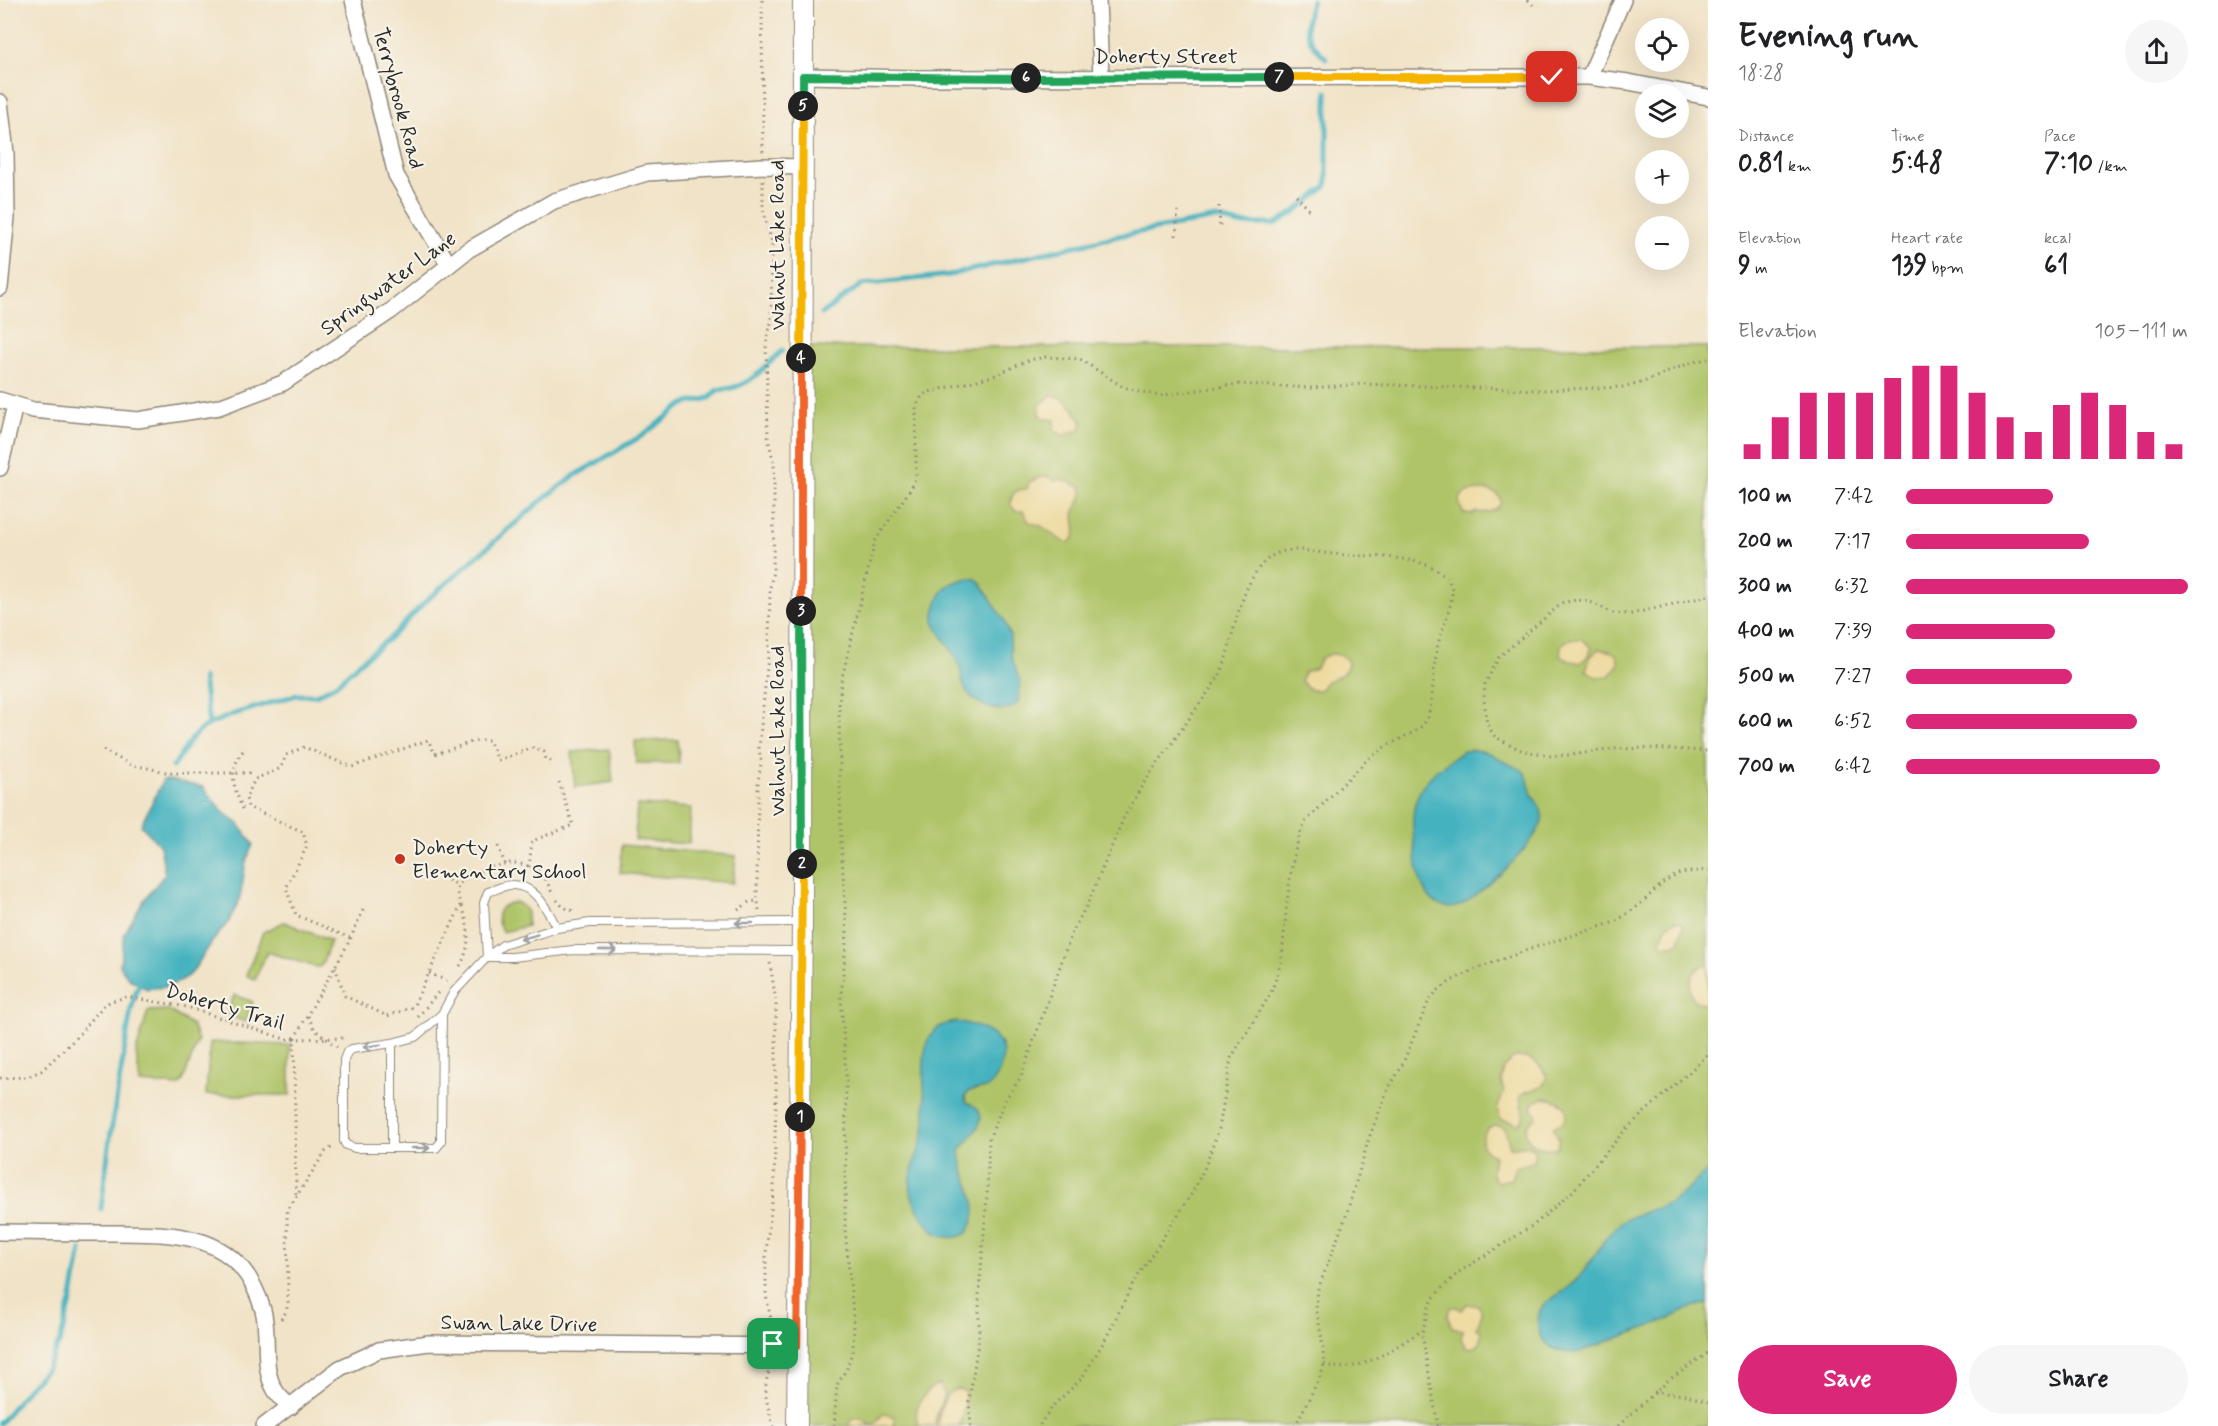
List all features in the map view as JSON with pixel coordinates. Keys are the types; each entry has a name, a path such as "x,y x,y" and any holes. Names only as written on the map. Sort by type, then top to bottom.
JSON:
{"street":[{"name":"Terrybrook Road","path":"353,0 396,175 448,265"},
{"name":"Walnut Lake Road","path":"797,1426 802,951 801,167 803,0"},
{"path":"1098,0 1101,77"},
{"path":"1589,77 1623,0"},
{"name":"Doherty Street","path":"803,76 1589,77 1708,97"},
{"path":"0,102 6,153 8,217 0,288"},
{"name":"Springwater Lane","path":"7,403 33,410 138,420 219,407 284,383 391,310 468,250 555,201 647,173 763,166 801,167"},
{"path":"0,468 7,403"},
{"path":"0,1232 167,1233 206,1242 225,1253 243,1269 255,1289 263,1312 269,1378 276,1392 291,1407"},
{"name":"Swan Lake Drive","path":"264,1426 340,1368 379,1350 429,1342 797,1346"}],"lane":[{"path":"486,957 484,903 489,892 500,887 511,884 533,893 542,902 557,928"},
{"path":"442,1014 441,1142 436,1148 355,1148 346,1145 344,1141 344,1060 346,1054 352,1049 415,1037 442,1014 454,992 486,957 503,945 557,928 590,923 802,922"},
{"path":"486,957 513,957 573,950 802,951"},
{"path":"392,1043 392,1148"}],"path":[{"path":"1528,0 1533,4"},
{"path":"1296,195 1310,211"},
{"path":"1219,206 1220,230"},
{"path":"1176,236 1178,210"},
{"path":"766,343 767,391"},
{"path":"834,1426 837,1385 847,1368 853,1349 854,1324 845,1229 846,1076 841,997 847,940 842,852 839,705 841,682 875,540 912,487 916,475 916,406 919,400 929,392 982,380 1029,360 1046,357 1080,359 1123,387 1159,396 1238,384 1312,388 1363,384 1542,390 1623,387 1635,385 1694,361 1708,359"},
{"path":"971,1426 969,1401 979,1337 979,1293 989,1139 1005,1100 1021,1077 1030,1056 1042,1011 1071,932 1088,903 1124,817 1143,784 1220,675 1251,580 1263,562 1270,557 1287,551 1301,550 1387,557 1416,562 1436,569 1449,581 1452,602 1441,630 1428,717 1417,730 1383,748 1366,761 1306,821 1301,830 1293,863 1281,963 1277,978 1271,993 1231,1058 1219,1129 1205,1167 1192,1193 1133,1284 1105,1340 1082,1379 1052,1407 1038,1426"},
{"path":"1708,596 1631,614 1613,613 1588,601 1562,603 1500,657 1485,684 1484,699 1487,724 1495,737 1521,750 1551,756 1615,748 1708,750"},
{"path":"350,938 296,915 285,888 307,846 303,831 248,807 246,798 255,778 281,768 286,755 304,747 352,767 428,740 435,754 478,740 489,740 498,760 533,748 544,752 546,759 555,764"},
{"path":"103,750 129,764 170,773 252,773"},
{"path":"243,751 236,760 233,774 233,785 243,811"},
{"path":"529,867 532,841 573,825 559,782"},
{"path":"498,846 505,864"},
{"path":"1295,1426 1321,1375 1324,1364 1316,1308 1318,1289 1345,1219 1369,1138 1388,1089 1401,1068 1429,1000 1451,981 1476,969 1615,922 1638,906 1663,883 1680,873 1708,870"},
{"path":"448,880 458,885"},
{"path":"415,1021 466,956 468,928 460,905"},
{"path":"296,1194 294,1039 363,910"},
{"path":"429,973 447,981"},
{"name":"Doherty Trail","path":"0,1077 27,1077 41,1071 76,1038 103,1006 111,1001 127,997 187,1007 285,1039 351,1038"},
{"path":"308,1016 315,1030 346,1054"},
{"path":"1438,1426 1423,1330 1431,1300 1459,1272 1535,1224 1572,1192 1626,1130 1708,1055"},
{"path":"265,1335 286,1312 288,1303 287,1211 325,1152 344,1141"},
{"path":"1324,1364 1342,1368 1358,1364 1376,1357 1423,1330"},
{"path":"1618,1426 1654,1392 1685,1367 1708,1353"},
{"path":"1654,1392 1686,1395 1708,1402"}],"green space":[{"path":"802,347 1708,347 1708,1426 802,1426"},
{"path":"678,740 679,763 636,763 635,741"},
{"path":"609,749 613,782 575,787 572,752"},
{"path":"637,805 691,808 689,844 635,840"},
{"path":"622,845 736,856 733,883 620,873"},
{"path":"516,902 523,906 526,912 527,926 503,932 498,922 499,912 510,903"},
{"path":"284,922 331,941 321,966 316,967 267,952 255,980 246,975 263,932"},
{"path":"234,995 253,1002 246,1022 227,1015"},
{"path":"168,1010 192,1025 198,1040 183,1081 179,1086 140,1083 136,1052 148,1011"},
{"path":"210,1042 290,1045 290,1095 206,1095"}],"sand":[{"path":"1051,395 1066,401 1073,409 1082,422 1080,430 1064,436 1054,430 1055,420 1043,418 1040,405"},
{"path":"1041,477 1049,477 1055,481 1061,479 1081,487 1081,497 1074,515 1076,532 1068,543 1041,526 1029,522 1023,511 1016,511 1011,506 1014,493 1027,489 1029,482"},
{"path":"1487,490 1499,496 1500,504 1497,508 1471,515 1463,513 1459,502 1463,494 1470,491"},
{"path":"1570,639 1581,639 1592,648 1588,656 1580,663 1560,656 1561,645"},
{"path":"1598,649 1612,652 1617,656 1618,665 1609,676 1596,677 1586,670 1590,658"},
{"path":"1330,654 1344,657 1348,665 1346,670 1327,681 1320,690 1310,690 1301,681 1304,672 1316,668 1321,658"},
{"path":"1674,921 1681,922 1683,925 1679,942 1673,945 1663,945 1661,940 1666,927"},
{"path":"1708,964 1708,1005 1693,1000 1690,989 1694,973"},
{"path":"1518,1057 1536,1063 1543,1070 1547,1079 1542,1087 1525,1092 1520,1096 1524,1114 1518,1124 1501,1119 1497,1109 1504,1092 1501,1081 1504,1068 1512,1058"},
{"path":"1545,1098 1563,1104 1566,1111 1564,1122 1553,1127 1559,1139 1557,1147 1551,1149 1531,1142 1526,1131 1536,1118 1536,1113 1532,1109 1533,1104"},
{"path":"1494,1126 1505,1129 1510,1147 1527,1145 1535,1153 1533,1162 1515,1167 1511,1179 1498,1182 1492,1173 1494,1157 1482,1146 1484,1133"},
{"path":"1467,1304 1479,1306 1481,1312 1476,1328 1481,1331 1480,1339 1476,1346 1469,1348 1465,1347 1461,1338 1463,1330 1452,1327 1447,1316 1451,1307 1462,1310"},
{"path":"939,1384 944,1394 935,1421 937,1425 948,1393 958,1389 965,1391 965,1405 959,1426 919,1426 916,1414 920,1402 928,1391"},
{"path":"883,1414 893,1416 894,1426 848,1426 851,1419 857,1417 873,1425"}],"water":[{"path":"969,578 981,583 1004,620 1010,636 1011,655 1020,682 1018,703 1011,707 996,709 973,699 963,683 959,663 935,624 935,608 943,591 953,583"},
{"path":"1464,751 1484,751 1522,770 1527,776 1531,793 1540,808 1542,821 1529,842 1505,870 1478,894 1456,907 1449,908 1433,901 1422,885 1413,830 1414,807 1423,786 1431,776"},
{"path":"163,780 203,787 223,812 239,824 253,844 246,862 240,899 229,921 191,974 171,986 147,989 129,979 120,966 124,934 144,900 165,874 160,846 141,825"},
{"path":"957,1022 975,1026 992,1034 1000,1043 1003,1054 1001,1067 992,1084 983,1089 969,1091 965,1096 966,1102 976,1107 981,1115 975,1132 960,1151 961,1162 972,1192 975,1212 967,1233 952,1238 941,1235 929,1226 919,1212 910,1188 925,1123 924,1056 926,1045 938,1027"},
{"path":"1708,1171 1708,1304 1695,1306 1669,1319 1580,1352 1565,1352 1546,1343 1539,1331 1538,1318 1542,1308 1576,1280 1615,1228 1628,1218 1673,1201"}],"waterway":[{"path":"1312,0 1307,19 1307,32 1313,44 1326,58"},
{"path":"821,314 861,285 949,275 1118,236 1216,218 1239,224 1275,224 1296,211 1327,186 1327,92"},
{"path":"173,767 191,739 205,726 234,714 296,695 316,695 337,684 391,637 427,600 541,501 574,476 643,435 684,404 710,398 717,390 738,386 753,378 782,351"},
{"path":"203,678 209,725"},
{"path":"101,1209 131,1010 141,980"},
{"path":"0,1423 46,1370 60,1341 71,1302 81,1250"}],"place":[{"name":"Doherty Elementary School","path":"400,859"}],"route":[{"path":"773,1344 797,1346 802,922 801,167 803,76 915,78 1552,77"}]}
